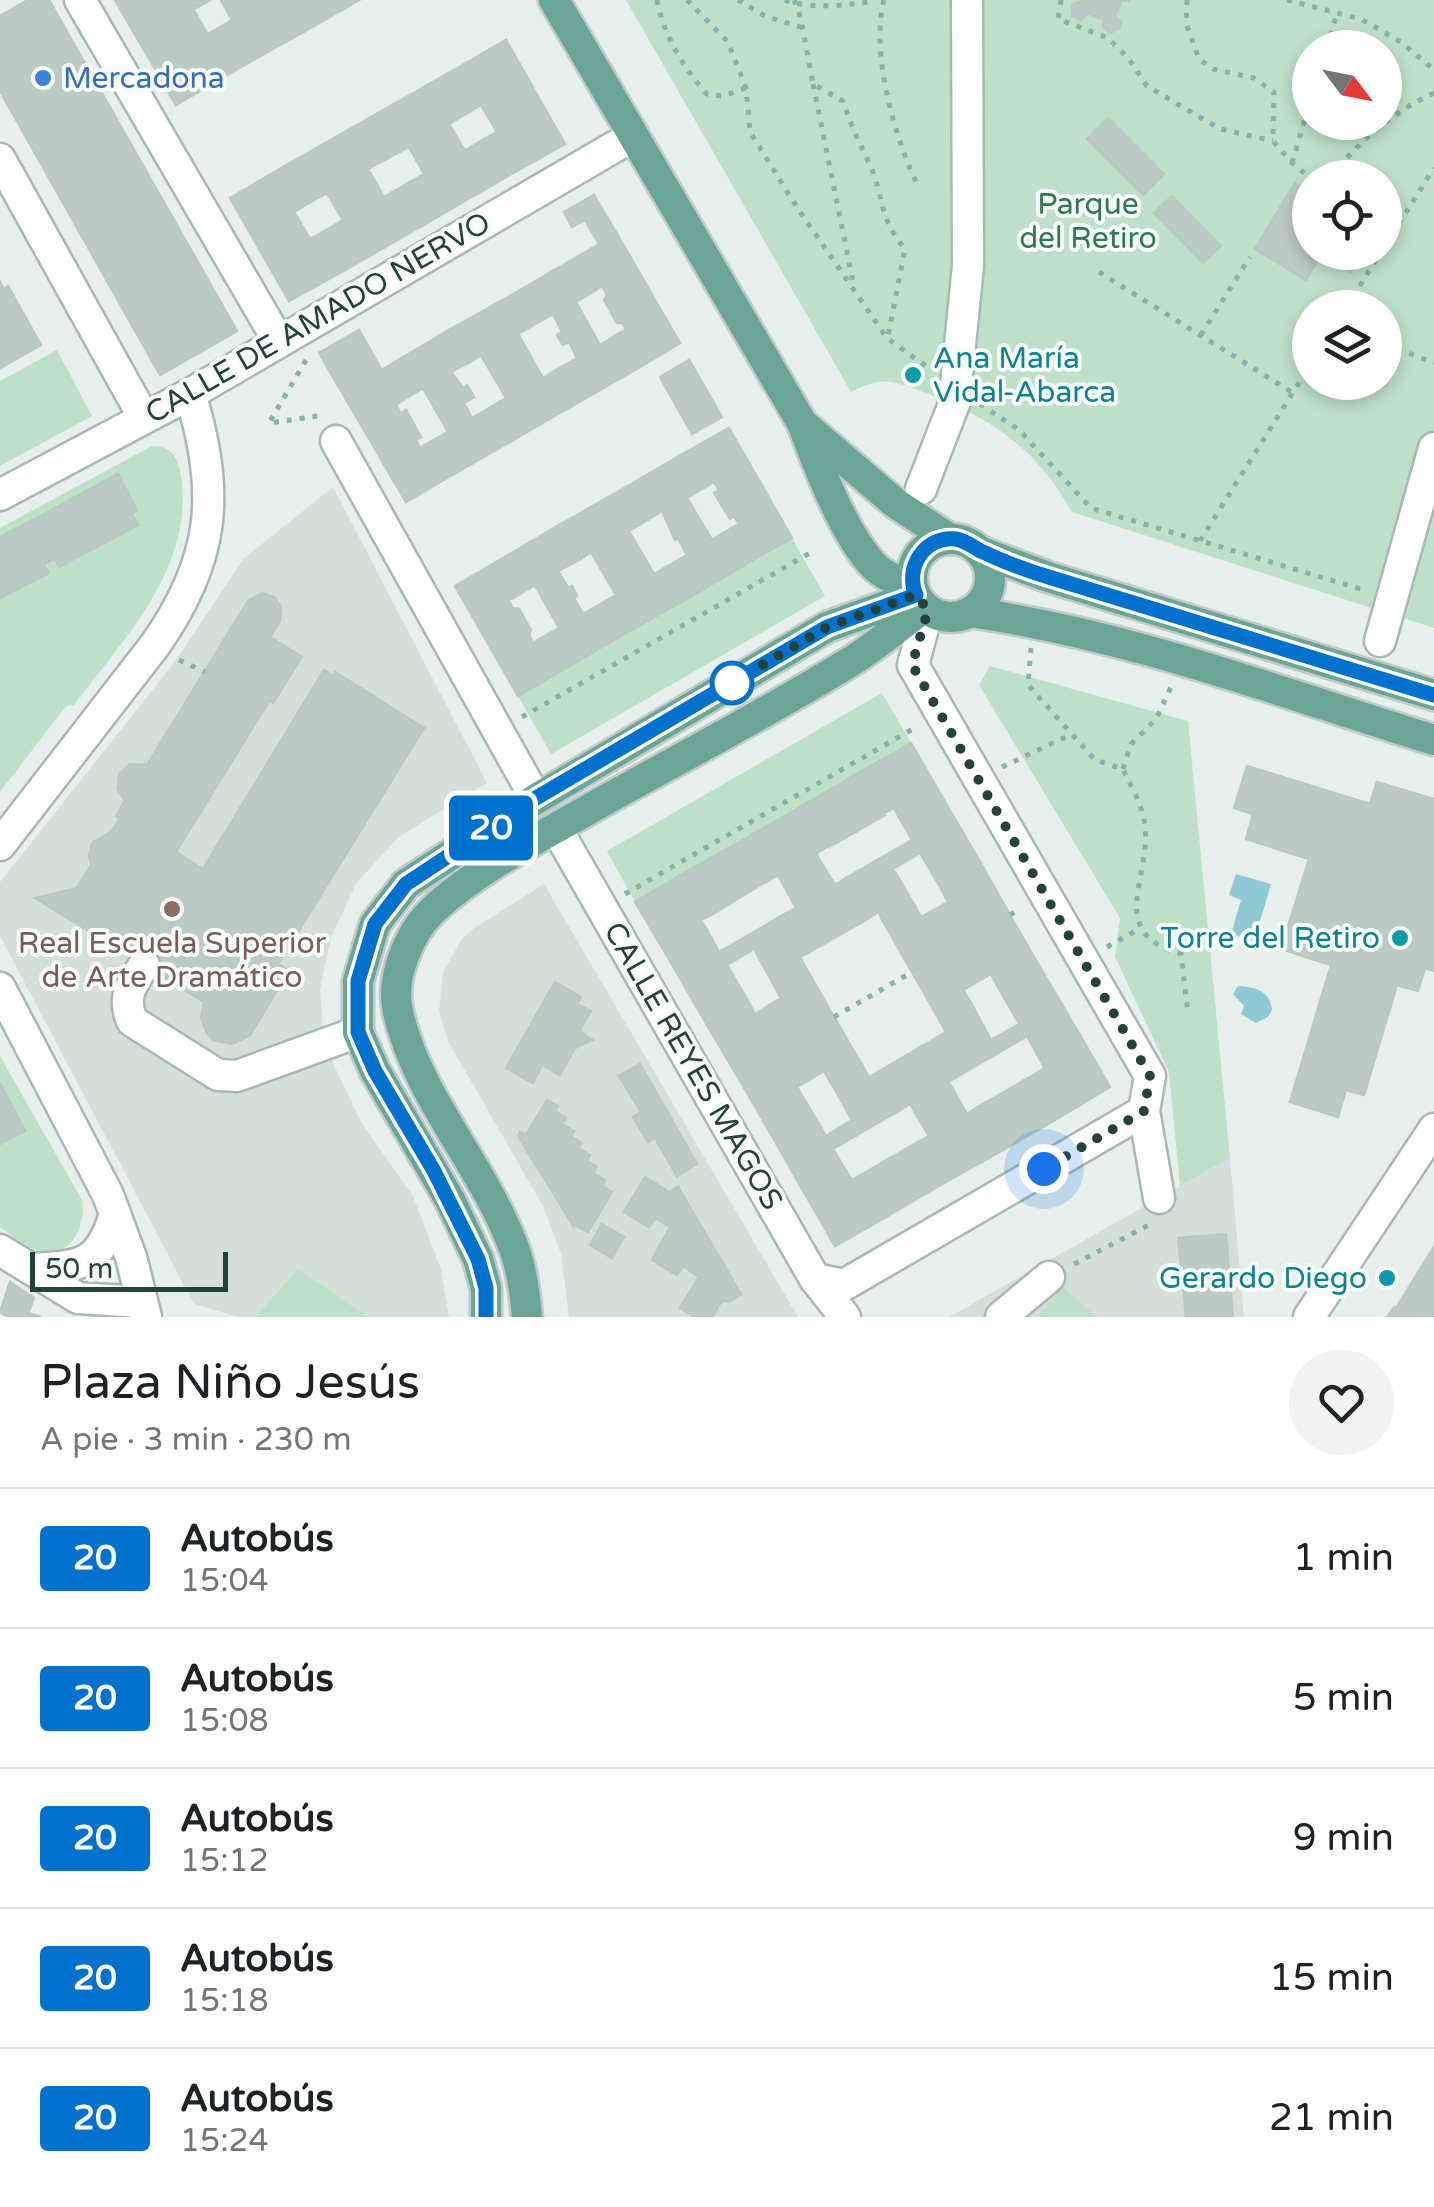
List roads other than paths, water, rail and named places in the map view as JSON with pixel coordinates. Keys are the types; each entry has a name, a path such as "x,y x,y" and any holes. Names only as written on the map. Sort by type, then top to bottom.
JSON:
{"main road":[{"path":"554,0 802,423 822,478 874,567 952,617 969,612 1033,621 1434,740"},
{"path":"802,423 886,496 950,540"},
{"path":"920,600 912,577 921,553 931,544 950,540 969,543 1048,577 1434,695"},
{"path":"969,612 984,599 989,588 990,574 980,551"},
{"path":"486,1317 486,1288 478,1259 434,1171 375,1071 358,1032 358,981 375,924 406,884 536,798 827,627 920,600"},
{"path":"527,1317 514,1246 413,1060 397,1009 396,986 402,961 432,911 476,877 848,664 920,600"}],"street":[{"path":"80,0 279,342"},
{"path":"921,489 954,404 968,266 967,0"},
{"name":"CALLE DE AMADO NERVO","path":"0,495 190,394 633,136"},
{"path":"0,159 144,418"},
{"path":"0,845 156,645 194,578 207,532 209,502 202,430 190,394"},
{"path":"336,441 536,798"},
{"path":"1380,641 1434,448"},
{"path":"920,600 912,665 1150,1076 1144,1111 1159,1198"},
{"name":"CALLE REYES MAGOS","path":"556,828 830,1282 844,1317"},
{"path":"144,964 127,991 126,1006 132,1021 218,1075 237,1076 358,1032"},
{"path":"0,988 87,1150 131,1257 144,1310 77,1308 31,1269 0,1250"},
{"path":"830,1282 1144,1111"},
{"path":"1309,1317 1434,1128"},
{"path":"31,1269 67,1267 91,1258 106,1242 115,1214"},
{"path":"1001,1317 1049,1277"}],"water":[{"path":"1236,874 1271,884 1254,941 1231,934 1241,900 1229,895"},
{"path":"1238,986 1265,994 1272,1010 1268,1017 1256,1023 1241,1014 1244,1006 1233,994"}],"place":[{"name":"Mercadona","path":"43,78"},
{"name":"Ana María Vidal-Abarca","path":"913,375"},
{"name":"Real Escuela Superior de Arte Dramático","path":"172,909"},
{"name":"Torre del Retiro","path":"1400,938"},
{"name":"Gerardo Diego","path":"1387,1278"}],"park label":[{"name":"Parque del Retiro","path":"1088,221"}]}
